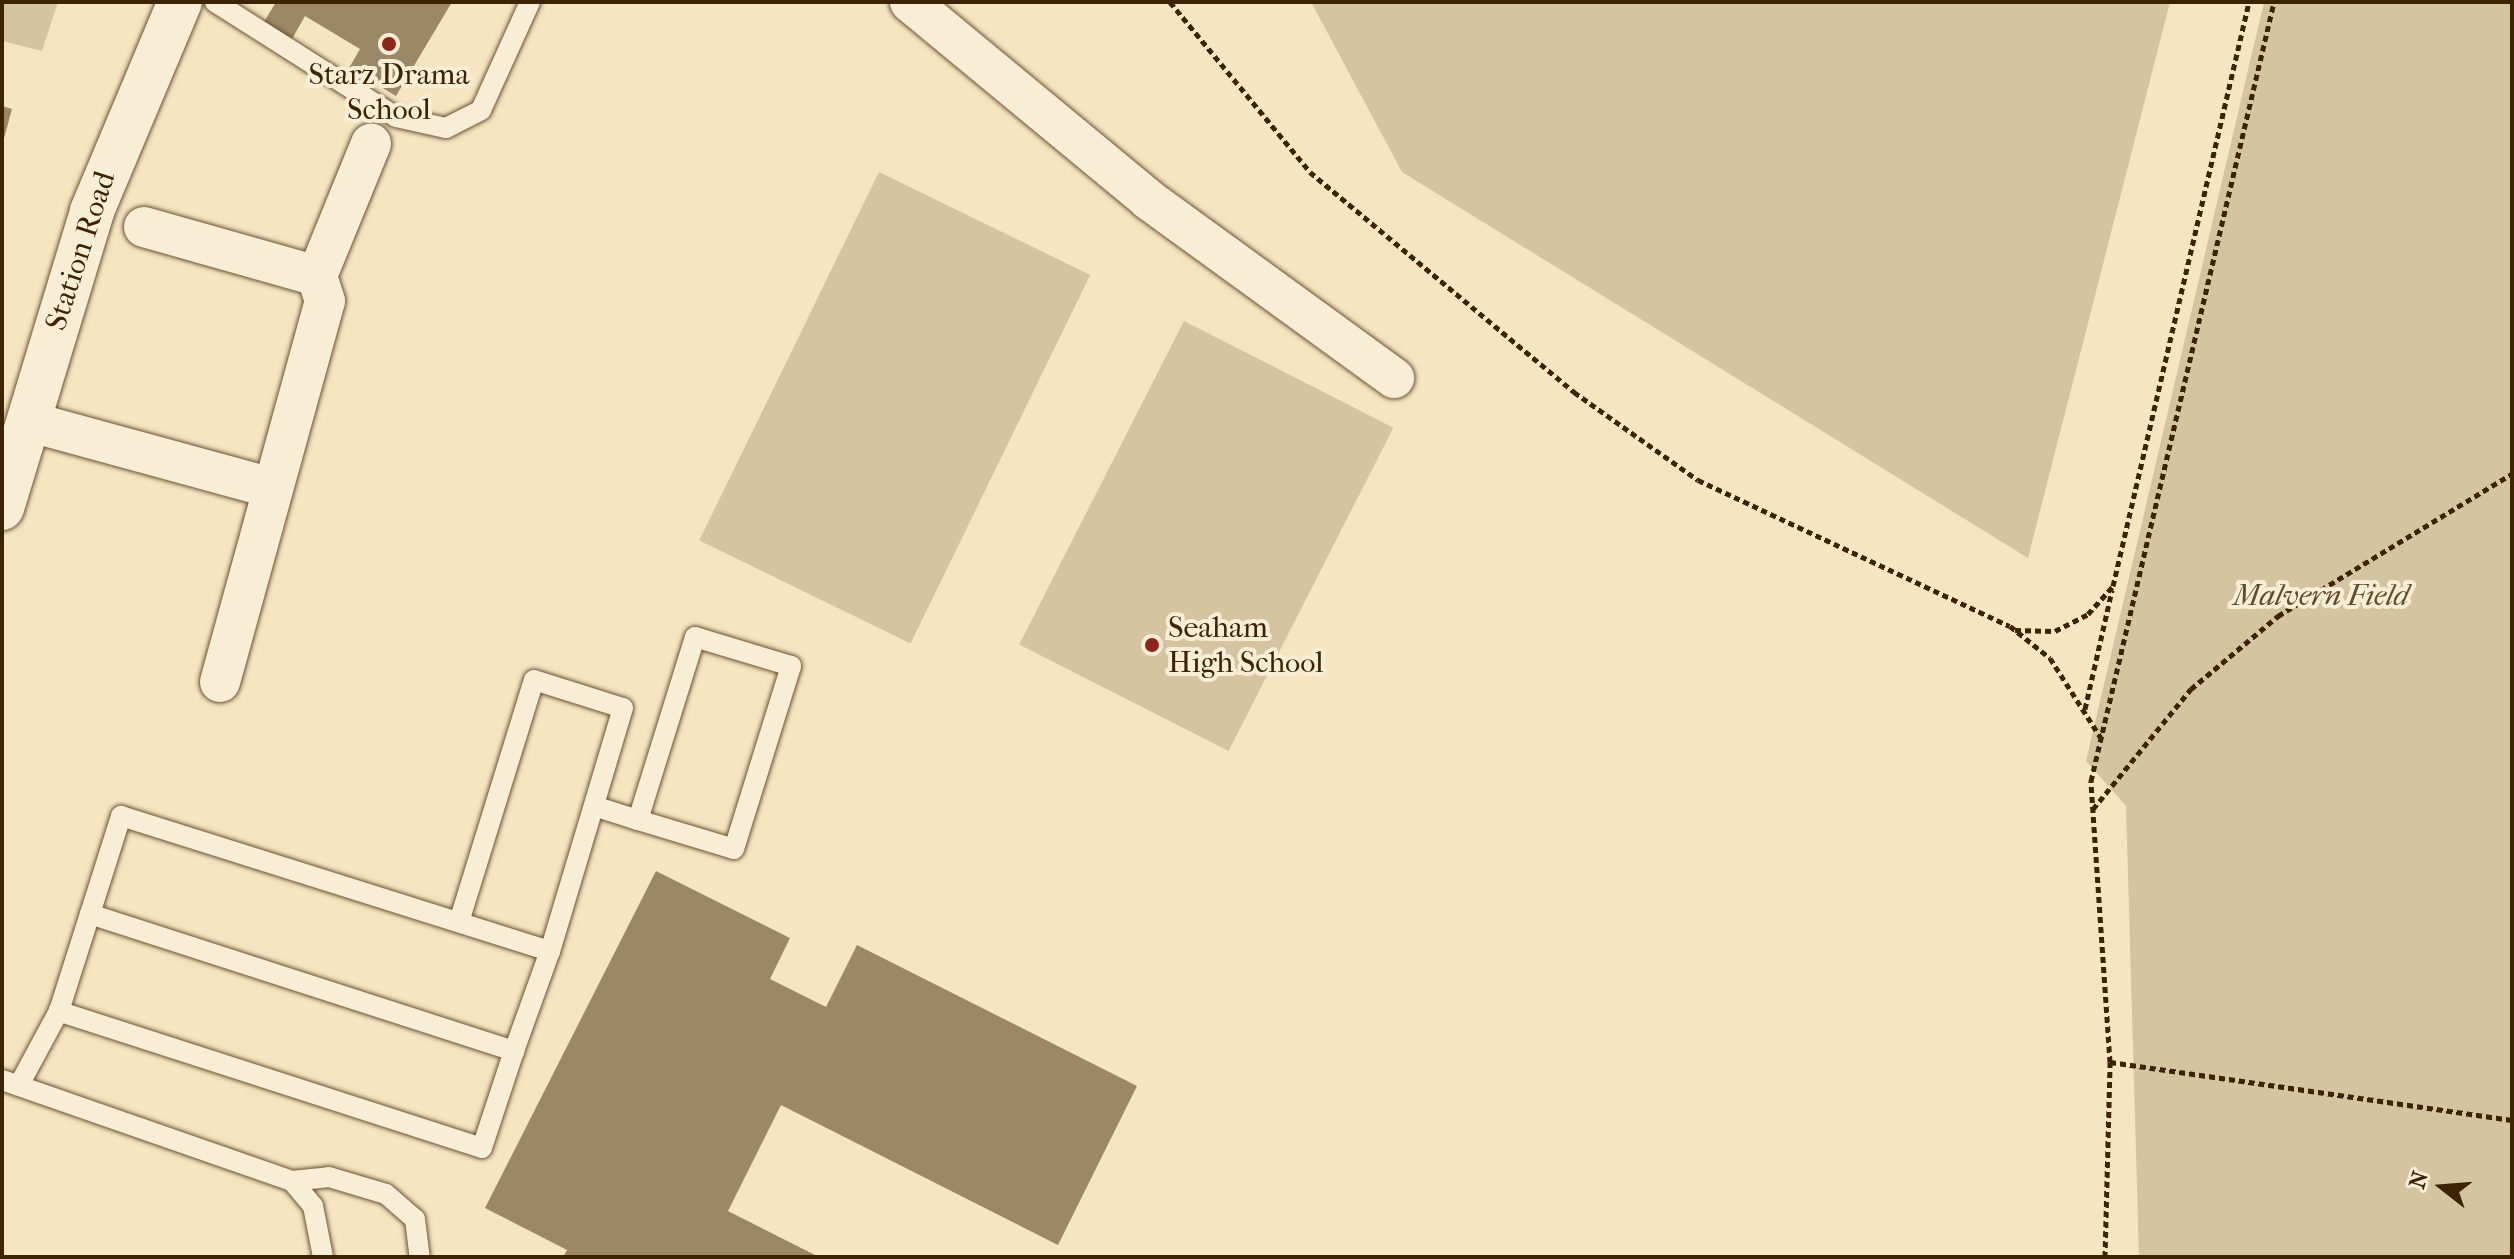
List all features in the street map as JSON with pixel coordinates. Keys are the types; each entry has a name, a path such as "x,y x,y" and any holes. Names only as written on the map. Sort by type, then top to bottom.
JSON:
{"main road":[{"name":"Station Road","path":"2,508 92,211 180,2"}],"street":[{"path":"910,2 1149,200 1394,378"},
{"path":"220,682 325,301 317,276 371,144"},
{"path":"144,227 317,276"},
{"path":"27,421 272,488"}],"lane":[{"path":"215,2 396,117 446,128 481,110 530,2"},
{"path":"594,806 638,820 734,849 791,666 695,637 638,820"},
{"path":"59,1011 482,1148 550,951 623,708 534,680 459,922"},
{"path":"420,1257 415,1219 386,1194 329,1177 292,1181 11,1082 59,1011 121,816 550,951"},
{"path":"90,914 514,1051"},
{"path":"292,1181 313,1206 323,1257"}],"path":[{"path":"1170,2 1310,172 1574,392 1698,480 2015,630 2050,658 2101,738"},
{"path":"2085,709 2249,2"},
{"path":"2105,1257 2110,1062 2092,810 2101,738 2274,2"},
{"path":"2092,810 2191,689 2278,616 2512,474"},
{"path":"2015,630 2055,631 2088,614 2113,586"},
{"path":"2110,1062 2512,1120"}],"green space":[{"path":"2,2 58,2 42,51 2,41"},
{"path":"1311,2 2170,2 2028,558 1402,172"},
{"name":"Malvern Field","path":"2264,2 2512,2 2512,1257 2139,1257 2126,806 2086,761"},
{"path":"879,172 1090,275 910,644 699,541"},
{"path":"1184,321 1393,428 1229,751 1019,644"}],"building":[{"name":"Starz Drama School","path":"276,2 452,2 396,96 349,68 360,49 305,16 292,39 264,22"},
{"path":"2,106 12,109 3,142 2,142"},
{"path":"656,871 790,938 770,979 826,1007 857,945 1137,1086 1058,1245 781,1105 728,1211 819,1257 563,1257 567,1250 485,1208"}],"place":[{"name":"Starz Drama School","path":"389,44"},
{"name":"Seaham High School","path":"1152,645"}]}
